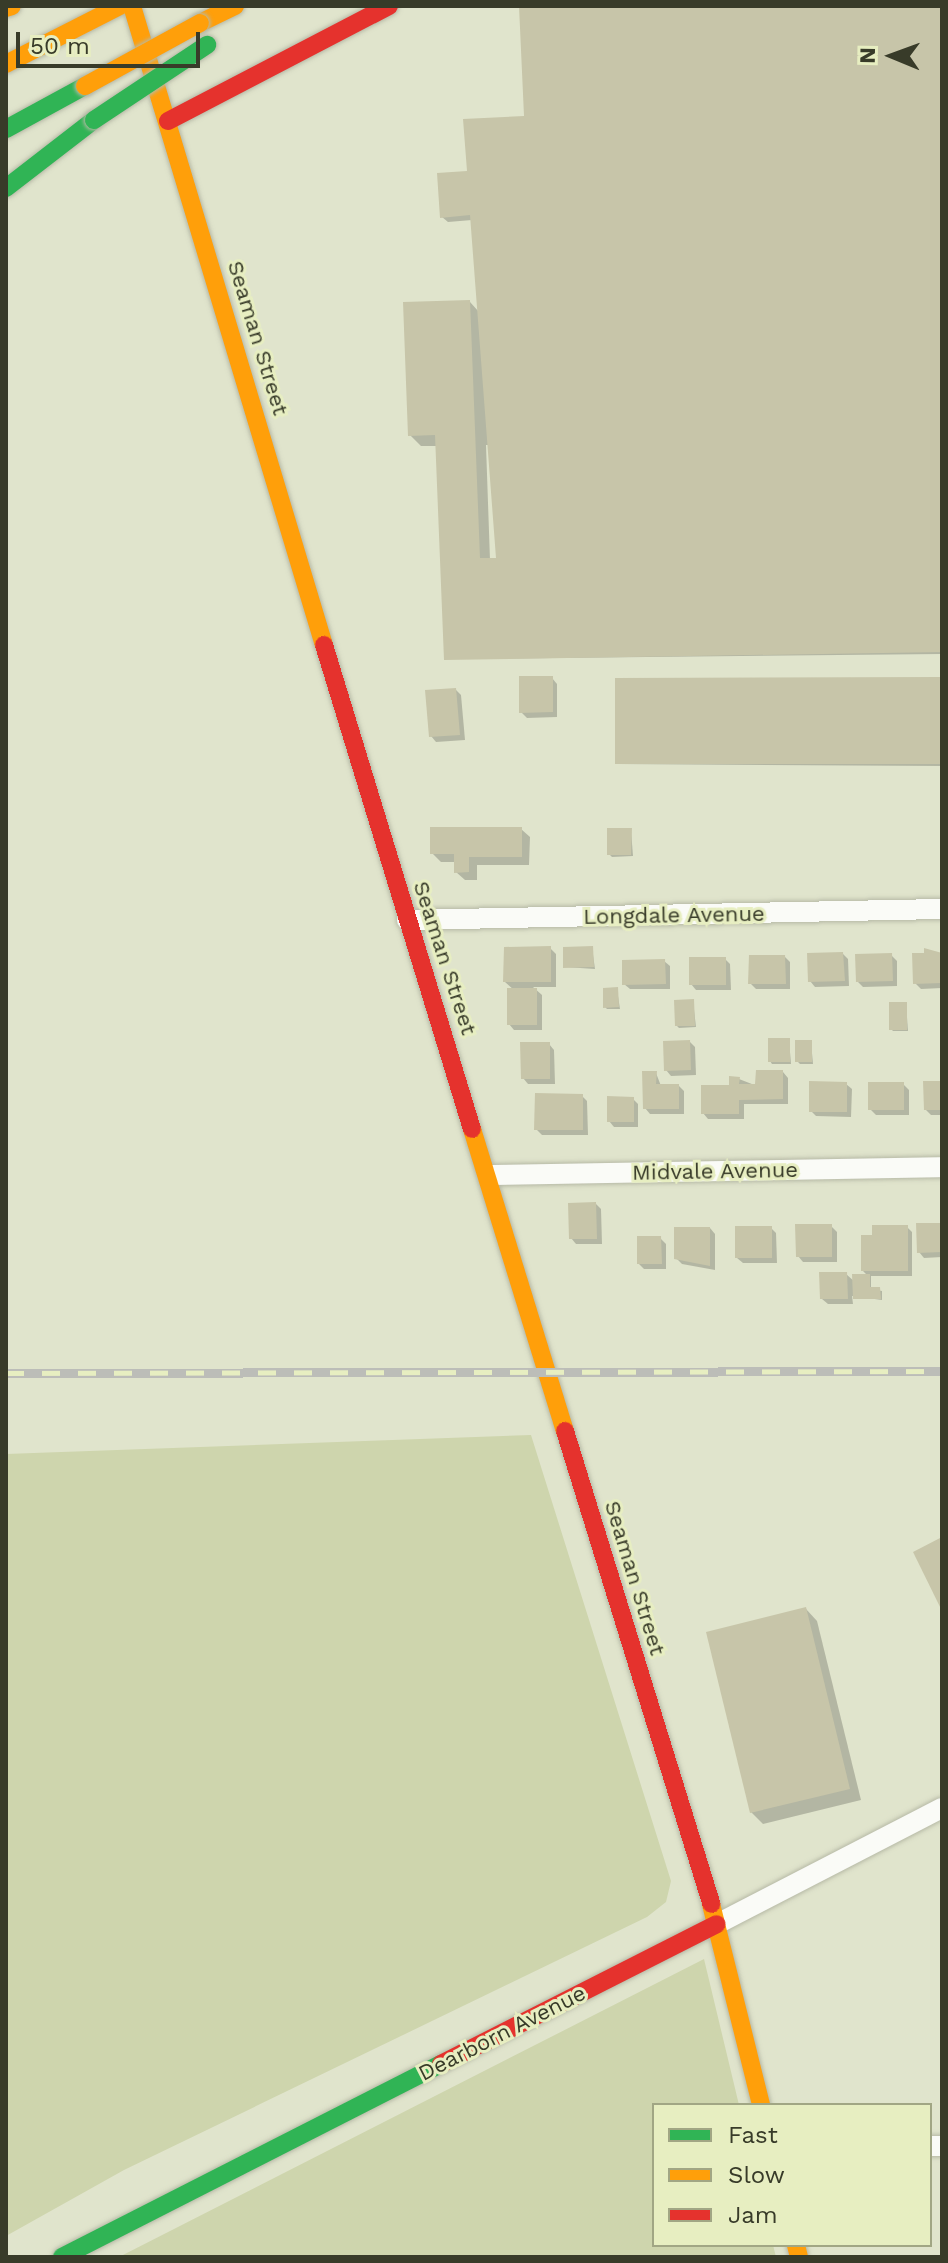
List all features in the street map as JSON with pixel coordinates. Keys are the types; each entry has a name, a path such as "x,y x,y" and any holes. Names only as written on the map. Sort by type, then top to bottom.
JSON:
{"main road":[{"path":"6,8 12,6"},
{"path":"6,64 120,6"},
{"name":"Seaman Street","path":"132,6 407,920 489,1175 717,1924 761,2103"},
{"path":"168,121 389,6"},
{"path":"6,129 227,10"},
{"path":"6,188 94,120 207,45 227,10"},
{"name":"Dearborn Avenue","path":"62,2257 717,1924"}],"street":[{"name":"Longdale Avenue","path":"407,920 942,909"},
{"name":"Midvale Avenue","path":"489,1175 942,1167"},
{"name":"Dearborn Avenue","path":"717,1924 942,1808"}],"green space":[{"path":"531,1435 671,1881 666,1902 647,1917 124,2170 6,2236 6,1454"},
{"path":"704,1959 739,2103 652,2103 652,2247 774,2247 776,2257 119,2257"}],"building":[{"path":"519,6 942,6 942,652 444,660 435,435 408,436 403,302 470,300 480,558 496,558 470,215 440,218 437,173 467,171 463,119 524,116"},
{"path":"519,676 553,676 553,712 519,713"},
{"path":"942,677 942,764 615,764 615,678"},
{"path":"456,688 460,735 429,737 425,690"},
{"path":"430,827 522,827 522,857 469,857 469,872 454,873 454,854 430,854"},
{"path":"607,828 632,828 631,855 607,855"},
{"path":"551,946 551,982 503,982 504,947"},
{"path":"593,946 594,967 563,968 563,947"},
{"path":"924,948 942,953 942,983 913,984 912,953 924,953"},
{"path":"843,952 845,981 808,982 807,953"},
{"path":"892,953 893,981 856,982 855,954"},
{"path":"749,955 785,955 786,984 748,984"},
{"path":"689,957 726,957 726,985 689,985"},
{"path":"665,959 666,984 622,985 622,960"},
{"path":"618,987 619,1007 603,1008 603,988"},
{"path":"507,988 537,988 537,1025 507,1025"},
{"path":"694,999 695,1026 675,1026 674,1000"},
{"path":"889,1002 907,1002 907,1030 889,1030"},
{"path":"768,1038 790,1038 790,1062 768,1062"},
{"path":"690,1040 691,1070 664,1071 663,1041"},
{"path":"795,1040 812,1040 812,1062 795,1062"},
{"path":"520,1042 550,1042 550,1079 521,1079"},
{"path":"756,1070 783,1070 783,1099 739,1100 739,1114 701,1114 701,1085 729,1085 729,1076 740,1077 739,1084 755,1084"},
{"path":"642,1071 657,1071 656,1084 679,1084 679,1109 643,1109"},
{"path":"809,1081 847,1082 847,1112 809,1112"},
{"path":"923,1081 942,1081 942,1110 924,1110"},
{"path":"868,1082 904,1082 904,1110 868,1110"},
{"path":"535,1093 583,1094 583,1130 534,1130"},
{"path":"607,1096 634,1097 634,1122 607,1122"},
{"path":"596,1202 597,1239 569,1239 568,1203"},
{"path":"916,1223 942,1223 942,1252 917,1253"},
{"path":"795,1224 832,1224 832,1257 796,1257"},
{"path":"872,1225 908,1225 908,1271 861,1271 861,1235 872,1235"},
{"path":"735,1226 772,1226 772,1258 735,1258"},
{"path":"674,1227 710,1227 710,1266 674,1259"},
{"path":"637,1236 661,1236 662,1264 637,1264"},
{"path":"819,1272 847,1272 848,1299 820,1299"},
{"path":"852,1274 870,1274 870,1287 880,1287 881,1299 853,1299"},
{"path":"942,1537 942,1611 913,1552"},
{"path":"806,1607 850,1789 750,1813 706,1632"}],"railway":[{"path":"6,1373 942,1371"}],"traffic: fast":[{"path":"94,120 207,45"},
{"path":"6,129 85,86"},
{"path":"6,188 94,120"},
{"path":"62,2257 441,2064"}],"traffic: slow":[{"path":"6,8 12,6"},
{"path":"6,64 120,6"},
{"path":"132,6 324,645"},
{"path":"200,23 235,6"},
{"path":"85,86 200,23"},
{"path":"472,1129 565,1431"},
{"path":"711,1904 761,2103"},
{"path":"796,2247 799,2257"}],"traffic: jam":[{"path":"168,121 389,6"},
{"path":"324,645 472,1129"},
{"path":"565,1431 711,1904"},
{"path":"441,2064 717,1924"}]}
